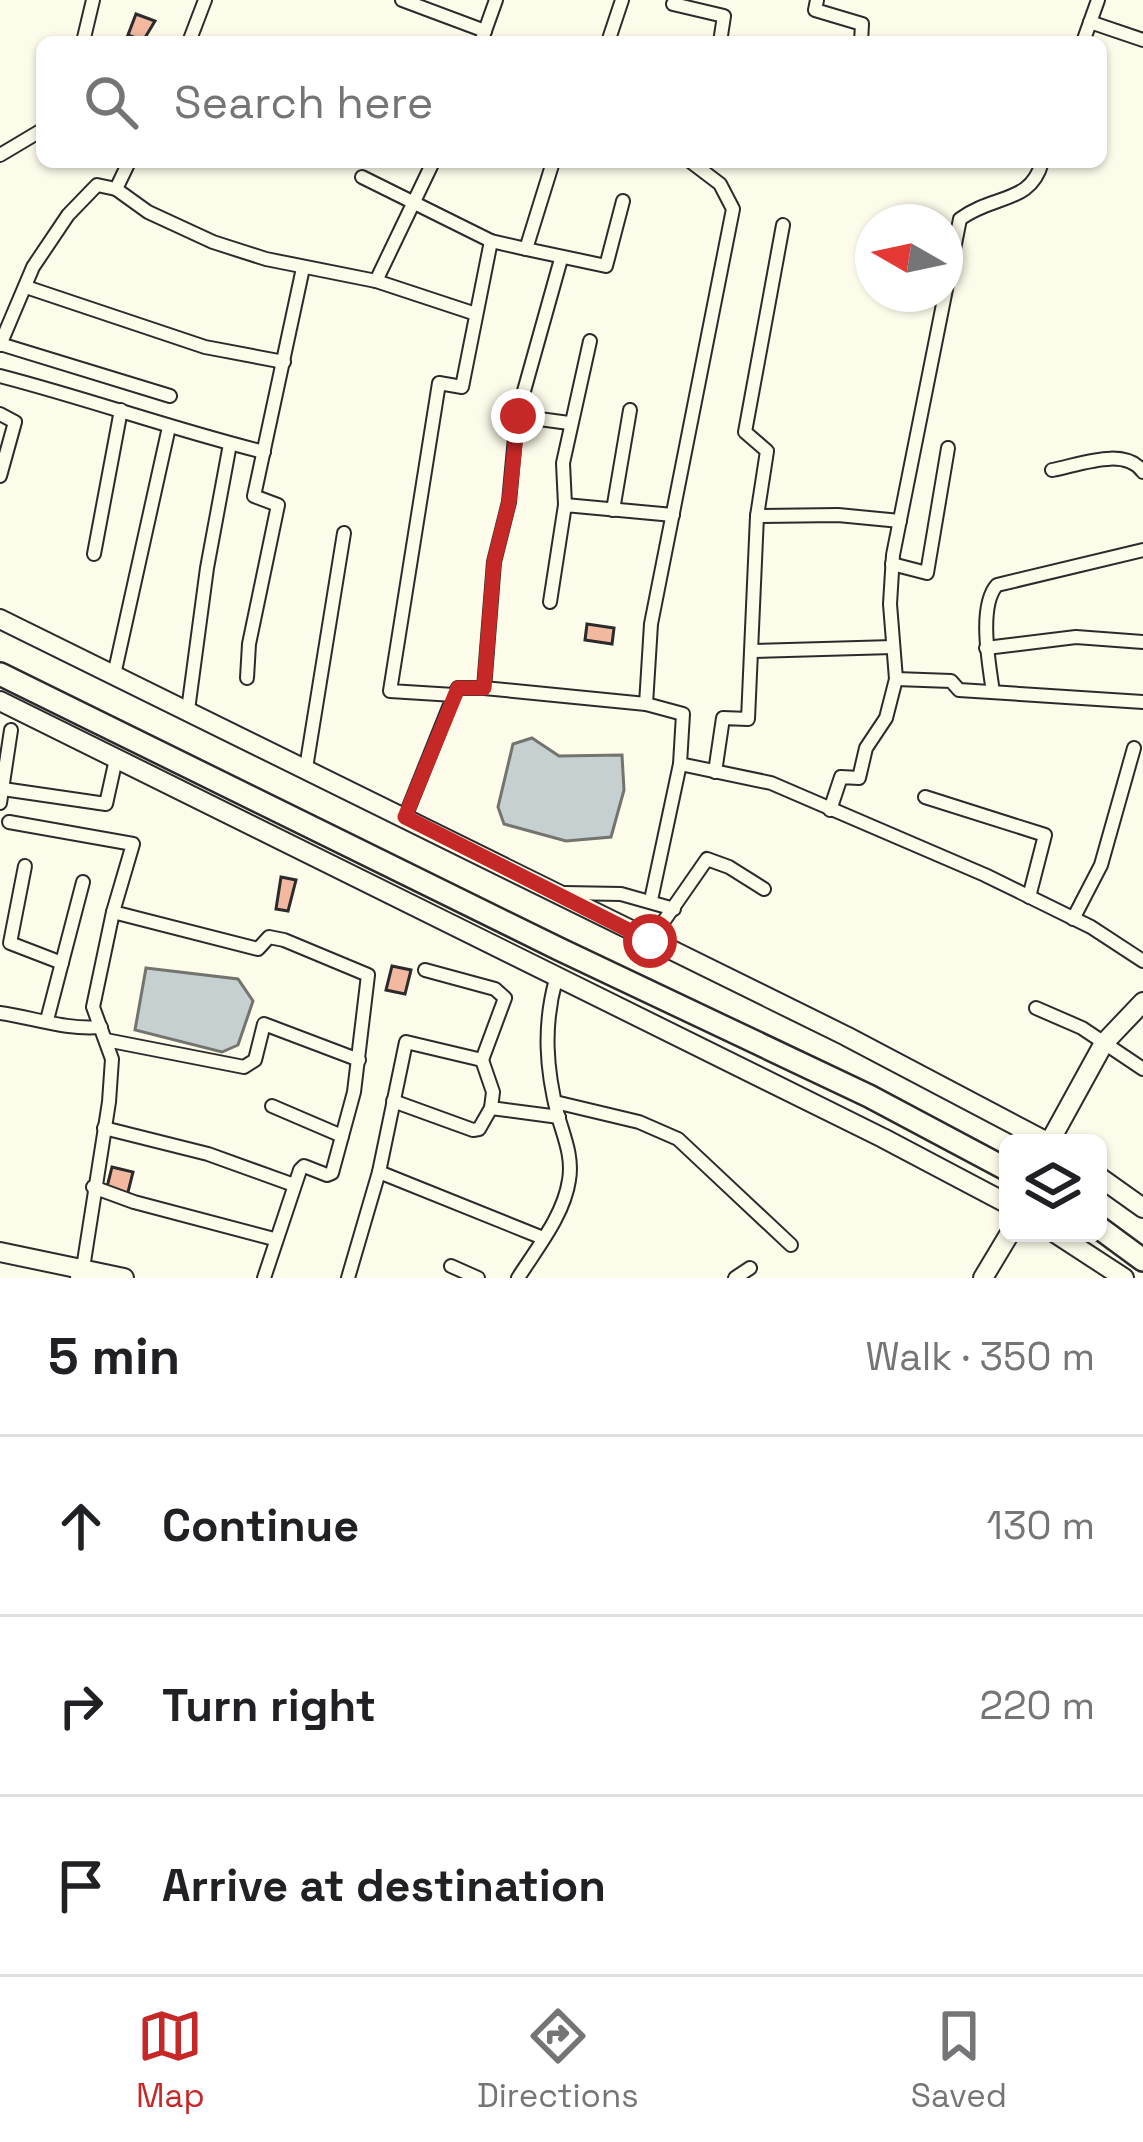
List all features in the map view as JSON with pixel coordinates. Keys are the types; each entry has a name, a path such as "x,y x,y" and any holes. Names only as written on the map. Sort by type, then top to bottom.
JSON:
{"highway":[{"path":"0,674 869,1096 999,1164"},
{"path":"1107,1234 1143,1260"}],"street":[{"path":"84,36 93,0"},
{"path":"191,36 205,0"},
{"path":"402,0 481,36"},
{"path":"483,36 496,0"},
{"path":"610,36 622,0"},
{"path":"817,0 814,10 862,24 861,36"},
{"path":"1085,36 1098,0"},
{"path":"673,4 724,16 721,36"},
{"path":"1090,22 1143,40"},
{"path":"0,155 36,134"},
{"path":"116,189 126,168"},
{"path":"376,281 430,168"},
{"path":"526,249 551,168"},
{"path":"646,704 651,624 734,209 720,184 699,168"},
{"path":"830,810 841,777 859,778 866,748 886,718 896,680 892,564 960,219 982,203 1024,192 1038,179 1041,168"},
{"path":"362,177 490,241 606,266 623,201"},
{"path":"170,396 0,344 33,267 68,215 97,185 116,189 148,212 213,242 303,268 376,281 476,314"},
{"path":"715,772 723,718 748,719 752,651 748,641 767,451 745,432 783,225"},
{"path":"454,695 390,691 439,383 462,387 490,241"},
{"path":"484,688 494,562 509,502 518,416 561,259"},
{"path":"247,678 249,644 278,505 254,496 303,268"},
{"path":"26,287 205,347 284,362"},
{"path":"550,602 566,505 563,463 569,423 590,341"},
{"path":"0,376 264,452"},
{"path":"94,554 121,410"},
{"path":"613,510 629,410"},
{"path":"0,414 15,422 0,476"},
{"path":"518,416 569,423"},
{"path":"114,675 169,428"},
{"path":"188,710 230,444"},
{"path":"892,564 928,573 948,448"},
{"path":"1052,470 1123,458 1136,462 1143,472"},
{"path":"566,505 673,515"},
{"path":"757,516 838,515 899,521"},
{"path":"306,768 344,532"},
{"path":"993,692 986,648 989,594 997,585 1143,550"},
{"path":"0,619 846,1036 1032,1134"},
{"path":"986,648 1076,637 1143,641"},
{"path":"752,651 893,647"},
{"path":"896,680 951,681 959,689 1143,702"},
{"path":"405,817 458,688 646,704 683,714 680,764 651,900"},
{"path":"0,701 999,1199"},
{"path":"11,730 2,796 106,804 116,759"},
{"path":"1073,919 1101,865 1134,748"},
{"path":"680,764 771,783 1029,897 1143,961"},
{"path":"925,797 1045,835 1029,897"},
{"path":"9,821 133,844 93,1007 112,1059 80,1273"},
{"path":"650,941 707,859 764,889"},
{"path":"26,866 10,943 62,963"},
{"path":"47,1020 83,882"},
{"path":"557,892 621,894 674,909"},
{"path":"0,908 16,914"},
{"path":"113,912 258,950 269,937 284,940 368,976 359,1060 332,1173 304,1166 263,1278"},
{"path":"393,1101 472,1130 479,1129 491,1108 493,1092 482,1060 505,998 495,989 425,970"},
{"path":"518,1278 564,1203 570,1177 545,1032 556,979"},
{"path":"1054,1134 1105,1043 1143,1002"},
{"path":"1036,1008 1082,1028 1143,1069"},
{"path":"0,1012 244,1067 255,1060 264,1024 359,1060"},
{"path":"349,1278 379,1172 406,1042 482,1060"},
{"path":"555,1102 639,1122 679,1139 791,1245"},
{"path":"272,1106 342,1136"},
{"path":"491,1108 559,1117"},
{"path":"104,1128 208,1154 295,1185"},
{"path":"379,1172 543,1238"},
{"path":"1107,1182 1143,1208"},
{"path":"93,1187 274,1239"},
{"path":"983,1278 1005,1242"},
{"path":"1069,1242 1124,1278"},
{"path":"0,1252 80,1273 124,1278"},
{"path":"451,1266 478,1278"},
{"path":"736,1278 750,1268"}],"shaded area":[{"path":"532,738 559,756 622,755 624,790 611,837 566,841 504,824 498,807 513,744"},
{"path":"146,968 238,979 253,1001 238,1045 222,1052 135,1030"}],"building":[{"path":"136,14 155,21 146,36 128,35"},
{"path":"587,624 614,628 612,644 585,640"},
{"path":"281,877 296,880 288,911 276,909"},
{"path":"392,966 411,970 405,994 386,990"},
{"path":"112,1167 133,1172 127,1196 106,1191"}],"route":[{"path":"518,416 509,502 494,562 484,688 458,688 405,817 650,941"}]}
